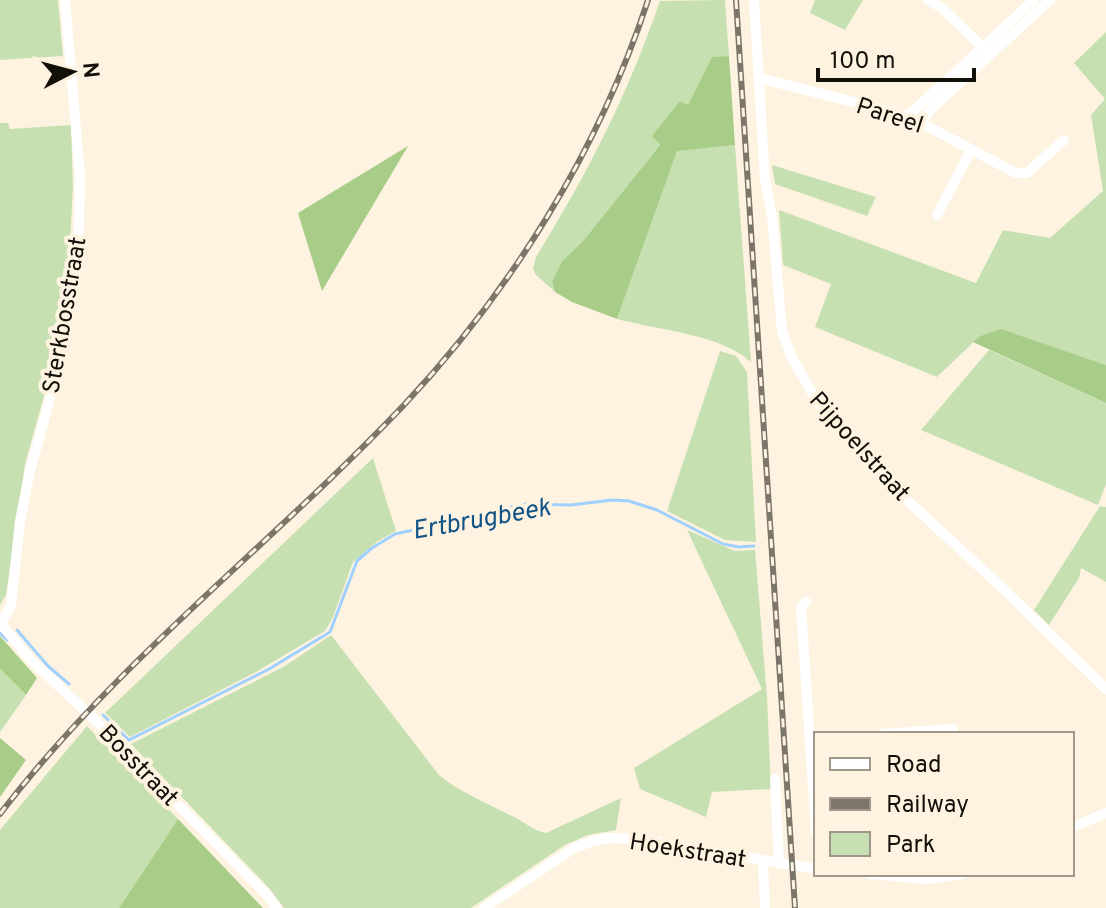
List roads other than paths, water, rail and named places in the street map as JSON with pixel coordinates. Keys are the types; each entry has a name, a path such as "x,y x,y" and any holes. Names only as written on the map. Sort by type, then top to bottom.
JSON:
{"street":[{"name":"Sterkbosstraat","path":"0,623 11,606 20,521 30,471 57,373 79,227 80,176 65,0"},
{"name":"Pijpoelstraat","path":"754,0 765,180 772,216 782,331 808,388 821,408 885,480 1106,689"},
{"path":"928,0 942,8 990,56"},
{"path":"908,116 1034,0"},
{"path":"921,122 933,107 1050,0"},
{"name":"Pareel","path":"759,78 908,116 1016,173 1027,173 1064,140"},
{"path":"937,215 971,150"},
{"path":"806,602 801,607 814,786"},
{"name":"Bosstraat","path":"0,623 31,660 95,720 268,896 276,908"},
{"path":"910,732 953,729"},
{"path":"775,779 779,864"},
{"path":"1074,826 1106,813"},
{"name":"Hoekstraat","path":"484,908 557,858 593,841 641,839 814,869"},
{"path":"763,861 765,908"},
{"path":"892,876 927,879 949,876"}],"waterway":[{"name":"Ertbrugbeek","path":"103,715 129,740 269,669 330,632 357,561 372,548 395,534 452,518 527,504 629,501 657,510 723,544 754,546"},
{"path":"17,630 48,666 69,684"},
{"name":"Ertbrugbeek","path":"0,633 7,640"}],"railway":[{"path":"0,814 45,758 94,705 353,457 443,362 515,267 548,216 604,111 648,0"},
{"path":"736,0 795,908"}]}
